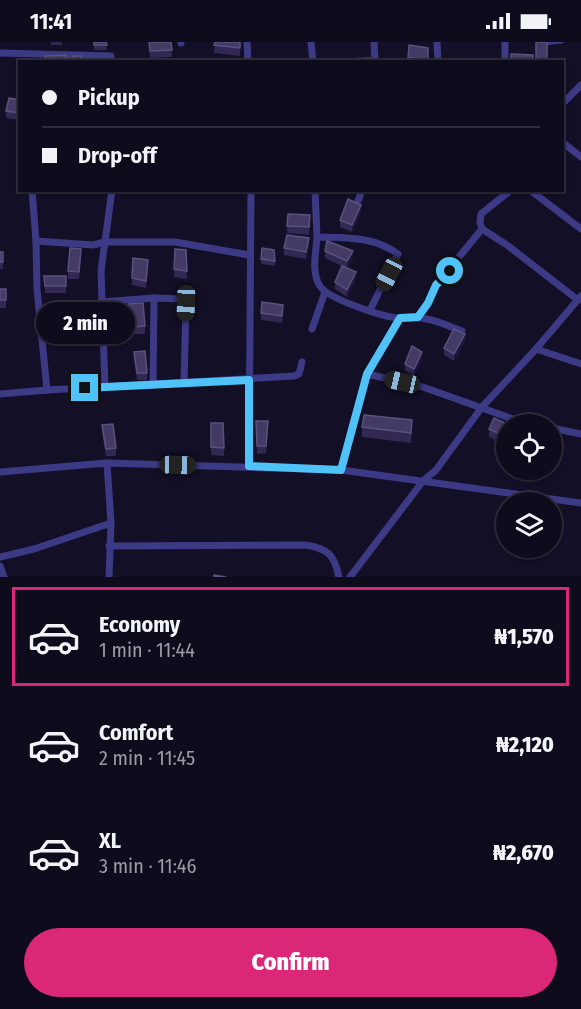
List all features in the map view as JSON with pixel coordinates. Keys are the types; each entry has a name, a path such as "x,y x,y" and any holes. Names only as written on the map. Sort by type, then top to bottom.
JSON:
{"street":[{"path":"247,42 248,60"},
{"path":"311,42 313,60"},
{"path":"374,42 375,60"},
{"path":"437,42 438,60"},
{"path":"505,60 506,42"},
{"path":"0,53 35,58 111,56"},
{"path":"564,102 581,85"},
{"path":"564,144 581,157"},
{"path":"32,192 37,289 47,390"},
{"path":"105,387 101,271 112,192"},
{"path":"249,466 251,192"},
{"path":"315,192 317,237 315,273 319,285 325,292 337,299 370,310 400,318 430,319 462,331"},
{"path":"358,201 361,192"},
{"path":"350,577 423,481 436,470 482,407 579,298 482,229 481,214 508,192"},
{"path":"533,192 581,229"},
{"path":"418,317 428,303 436,285 450,271 482,229"},
{"path":"317,237 368,240 379,243 398,254 370,310"},
{"path":"36,241 93,245 105,242 175,242 249,255"},
{"path":"312,329 325,292"},
{"path":"101,302 154,298 182,298 186,301 183,383"},
{"path":"153,385 154,298"},
{"path":"341,470 367,374 400,318"},
{"path":"536,349 581,364"},
{"path":"0,394 249,380 299,374 302,362"},
{"path":"367,374 420,386 500,414"},
{"path":"562,430 581,434"},
{"path":"107,463 111,523 110,577"},
{"path":"0,472 107,463 341,470 581,503"},
{"path":"0,557 34,549 111,523"},
{"path":"109,546 306,545 323,548 336,561 339,577"},
{"path":"0,566 4,577"}],"lane":[{"path":"538,42 562,42"}],"building":[{"path":"94,42 106,42 107,45 94,45"},
{"path":"149,42 171,42 172,50 150,51"},
{"path":"215,42 240,42 240,48 214,45"},
{"path":"536,42 547,42 547,60 536,60"},
{"path":"409,45 428,48 428,59 408,58"},
{"path":"511,54 533,55 533,60 511,60"},
{"path":"66,55 66,60 45,60 45,56"},
{"path":"73,56 81,56 80,60 72,60"},
{"path":"370,58 370,60 347,59"},
{"path":"9,98 18,100 18,113 6,111"},
{"path":"348,199 361,205 352,225 340,220"},
{"path":"288,214 310,215 309,227 287,226"},
{"path":"287,235 309,238 306,252 284,248"},
{"path":"327,241 353,251 347,261 325,251"},
{"path":"70,248 81,249 79,272 68,271"},
{"path":"262,248 274,250 275,261 261,259"},
{"path":"175,249 186,250 187,271 174,269"},
{"path":"0,252 3,252 3,262 0,262"},
{"path":"133,258 148,260 146,281 132,278"},
{"path":"342,266 356,272 347,290 335,282"},
{"path":"44,276 66,276 66,286 45,286"},
{"path":"0,289 6,289 6,300 0,300"},
{"path":"262,302 283,305 282,316 261,313"},
{"path":"143,303 145,326 131,327 129,304"},
{"path":"67,311 68,327 45,328 45,314"},
{"path":"454,329 465,334 454,354 444,348"},
{"path":"412,346 422,352 414,369 405,364"},
{"path":"145,351 147,373 137,373 134,352"},
{"path":"364,415 412,420 411,433 362,427"},
{"path":"494,418 496,419 496,432 489,429"},
{"path":"256,421 268,421 266,446 257,446"},
{"path":"211,423 223,423 224,448 211,447"},
{"path":"113,424 116,448 106,449 102,425"}],"route":[{"path":"85,388 249,380 249,466 341,470 367,374 400,318 418,317 428,303 436,285 450,271"}]}
